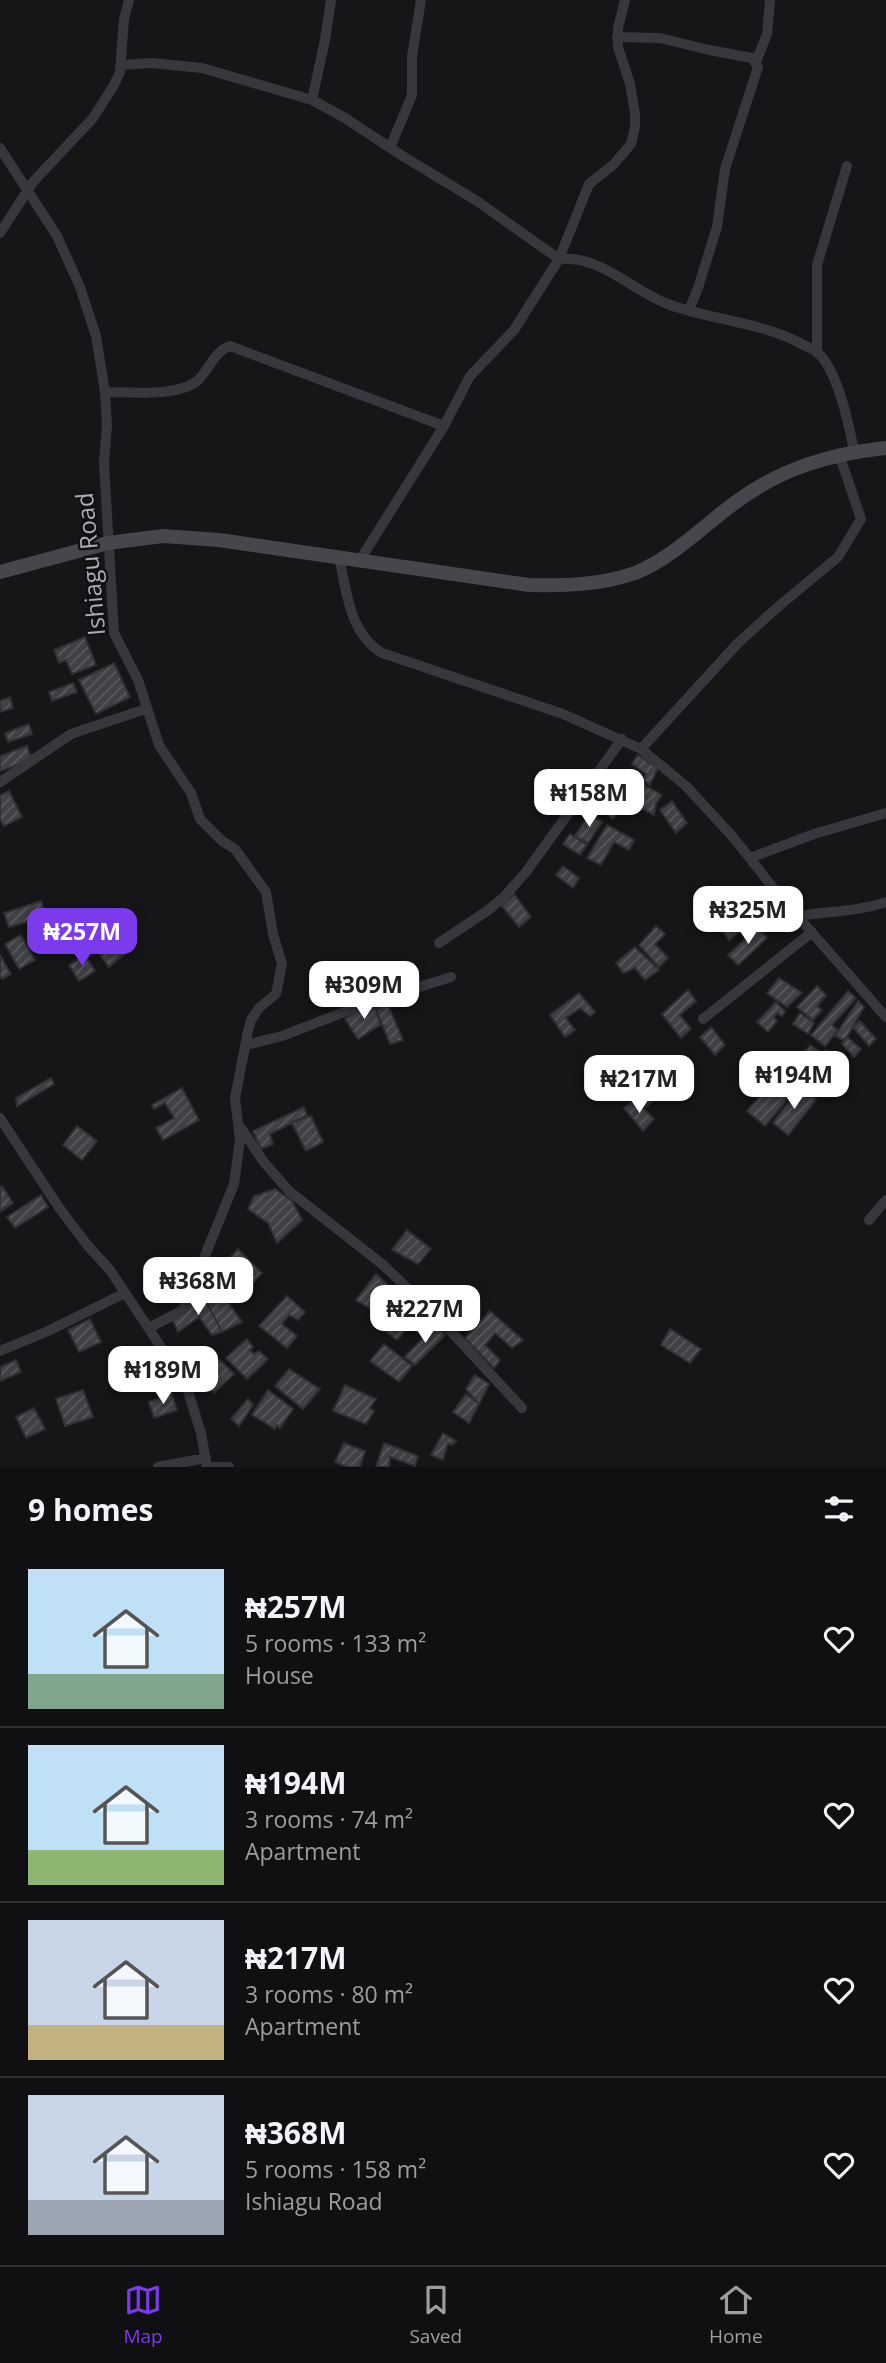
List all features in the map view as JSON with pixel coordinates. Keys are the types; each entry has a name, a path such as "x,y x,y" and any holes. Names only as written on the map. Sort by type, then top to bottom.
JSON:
{"main road":[{"path":"0,572 108,542 190,537 528,585 566,586 633,573 652,565 737,501 772,480 822,458 886,448"}],"street":[{"path":"0,233 26,191 93,118 114,85 121,65 124,19 129,0"},
{"path":"312,100 331,0"},
{"path":"390,148 411,95 412,56 421,0"},
{"path":"360,561 444,426 470,376 514,330 559,259 589,184 631,144 635,113 630,84 619,55 617,37 625,0"},
{"path":"756,62 767,34 770,0"},
{"path":"617,37 660,38 752,58 758,67 725,169 717,227 689,310"},
{"path":"121,65 152,63 202,68 312,100 487,207 559,259 571,257 589,261 666,303 761,327 782,334 817,353"},
{"name":"Ishiagu Road","path":"0,148 57,236 80,287 96,337 105,392 107,425 104,463 112,581 111,618 114,633 138,680 159,745 191,793 200,819 234,849 266,892 273,934 282,964 276,994 259,1008 251,1020 235,1098 240,1149 234,1184 183,1310 149,1328"},
{"path":"847,166 817,265 817,353 840,395 854,451"},
{"path":"105,392 161,392 186,386 196,382 220,352 230,346 444,426"},
{"path":"641,749 738,643 838,557 862,519 839,454"},
{"path":"339,558 352,615 372,647 382,653 564,714 622,739 641,749 686,786 886,1017"},
{"path":"0,566 0,572"},
{"path":"0,782 71,734 146,709"},
{"path":"439,943 487,911 518,880 549,843 622,739"},
{"path":"750,858 814,834 886,813"},
{"path":"798,916 861,909 886,902"},
{"path":"703,1019 812,932"},
{"path":"246,1045 282,1035 365,1003 451,977"},
{"path":"0,1118 60,1209 110,1270 186,1385 201,1433 207,1464"},
{"path":"238,1124 263,1161 289,1191 382,1264 434,1313 522,1408"},
{"path":"869,1220 886,1200"},
{"path":"0,1351 46,1332 125,1293"},
{"path":"158,1467 207,1464 229,1467"}],"building":[{"path":"85,637 96,665 72,674 66,660 59,663 54,650"},
{"path":"114,663 130,697 96,714 79,680"},
{"path":"73,683 77,692 52,701 49,692"},
{"path":"10,697 13,708 0,712 0,701"},
{"path":"29,724 32,734 8,742 5,733"},
{"path":"27,746 32,760 0,771 0,756"},
{"path":"638,755 658,768 650,785 643,780 646,774 632,764"},
{"path":"603,782 627,801 613,819 589,799"},
{"path":"641,783 662,795 656,803 654,815 631,803"},
{"path":"9,791 22,817 4,826 0,819 0,796"},
{"path":"672,801 687,823 676,833 660,810"},
{"path":"589,814 602,822 588,843 575,836"},
{"path":"607,825 634,840 629,850 614,842 601,865 587,858"},
{"path":"570,834 587,845 580,855 563,844"},
{"path":"563,866 579,878 573,888 556,875"},
{"path":"729,889 739,897 723,915 713,906"},
{"path":"514,894 531,917 519,927 502,906"},
{"path":"41,901 46,916 9,927 4,913"},
{"path":"741,904 757,920 745,936 739,932 729,940 719,926"},
{"path":"71,911 82,940 73,944 63,914"},
{"path":"656,926 665,934 655,944 668,958 659,967 639,945"},
{"path":"758,927 767,938 738,965 728,955"},
{"path":"21,935 35,960 19,969 5,944"},
{"path":"115,941 125,954 109,967 99,954"},
{"path":"635,947 659,970 645,980 635,968 623,973 616,963"},
{"path":"0,955 11,974 2,979 0,976"},
{"path":"85,955 95,971 79,981 69,965"},
{"path":"779,978 802,993 787,1007 767,993"},
{"path":"817,986 826,995 817,1006 822,1010 813,1020 797,1007"},
{"path":"688,990 696,1001 680,1015 691,1029 681,1038 662,1014"},
{"path":"848,991 856,998 832,1025 838,1030 825,1046 811,1035"},
{"path":"579,993 595,1012 590,1016 580,1008 566,1018 575,1030 565,1037 550,1015"},
{"path":"858,1001 864,1007 847,1037 843,1040 835,1036"},
{"path":"776,1002 785,1011 782,1016 777,1013 774,1017 777,1021 768,1032 757,1022"},
{"path":"368,1005 376,1009 380,1025 358,1039 345,1019"},
{"path":"388,1005 403,1040 390,1044 376,1009"},
{"path":"800,1013 814,1023 808,1034 793,1024"},
{"path":"860,1021 876,1039 869,1046 853,1027"},
{"path":"711,1027 725,1045 715,1055 700,1037"},
{"path":"847,1037 861,1049 854,1057 842,1044"},
{"path":"810,1045 819,1051 805,1070 796,1064"},
{"path":"826,1050 841,1063 816,1091 802,1079"},
{"path":"51,1078 54,1084 17,1106 16,1098"},
{"path":"774,1081 790,1096 765,1126 747,1111"},
{"path":"654,1085 661,1093 646,1107 637,1098"},
{"path":"800,1087 816,1100 788,1135 773,1123"},
{"path":"182,1088 199,1120 163,1140 156,1128 174,1118 165,1103 154,1109 152,1105"},
{"path":"635,1100 654,1119 643,1131 624,1108"},
{"path":"304,1107 307,1115 270,1134 273,1144 261,1149 253,1131"},
{"path":"311,1116 323,1142 306,1151 292,1123"},
{"path":"77,1126 97,1141 82,1160 63,1145"},
{"path":"2,1186 13,1203 0,1212 0,1187"},
{"path":"275,1189 292,1201 302,1220 277,1243 268,1223 248,1209 254,1196"},
{"path":"41,1195 48,1207 15,1228 7,1217"},
{"path":"407,1230 431,1249 418,1264 392,1250"},
{"path":"238,1249 262,1273 242,1294 219,1269"},
{"path":"376,1274 391,1288 371,1309 356,1300"},
{"path":"222,1294 242,1322 222,1332 207,1303"},
{"path":"287,1296 305,1312 298,1320 289,1315 282,1324 297,1336 287,1348 259,1326"},
{"path":"199,1298 207,1303 222,1332 212,1335 199,1317 178,1332 173,1321"},
{"path":"410,1308 420,1315 397,1340 386,1332"},
{"path":"490,1311 523,1340 512,1348 495,1333 485,1345 500,1360 494,1368 465,1338"},
{"path":"90,1319 101,1342 79,1352 68,1330"},
{"path":"435,1325 445,1335 415,1365 405,1357"},
{"path":"670,1329 701,1349 690,1363 661,1345"},
{"path":"247,1339 254,1354 259,1351 268,1359 247,1379 226,1358"},
{"path":"384,1344 412,1366 399,1382 370,1361"},
{"path":"16,1360 21,1372 0,1381 0,1367"},
{"path":"220,1360 234,1374 214,1393 201,1381"},
{"path":"289,1369 320,1389 303,1409 275,1386"},
{"path":"475,1375 489,1384 479,1404 466,1389"},
{"path":"345,1385 376,1399 370,1408 374,1411 366,1424 333,1411"},
{"path":"83,1390 93,1417 65,1426 56,1399"},
{"path":"268,1390 293,1409 280,1428 276,1425 275,1429 252,1415"},
{"path":"172,1394 177,1410 154,1418 149,1402"},
{"path":"466,1394 479,1404 469,1423 453,1412"},
{"path":"248,1399 253,1405 239,1426 231,1419"},
{"path":"34,1408 45,1429 26,1438 16,1417"},
{"path":"443,1433 456,1441 452,1445 448,1443 443,1460 431,1455"},
{"path":"344,1443 365,1451 360,1467 347,1467 335,1462"},
{"path":"384,1443 418,1456 415,1466 390,1457 389,1467 376,1467"}]}
